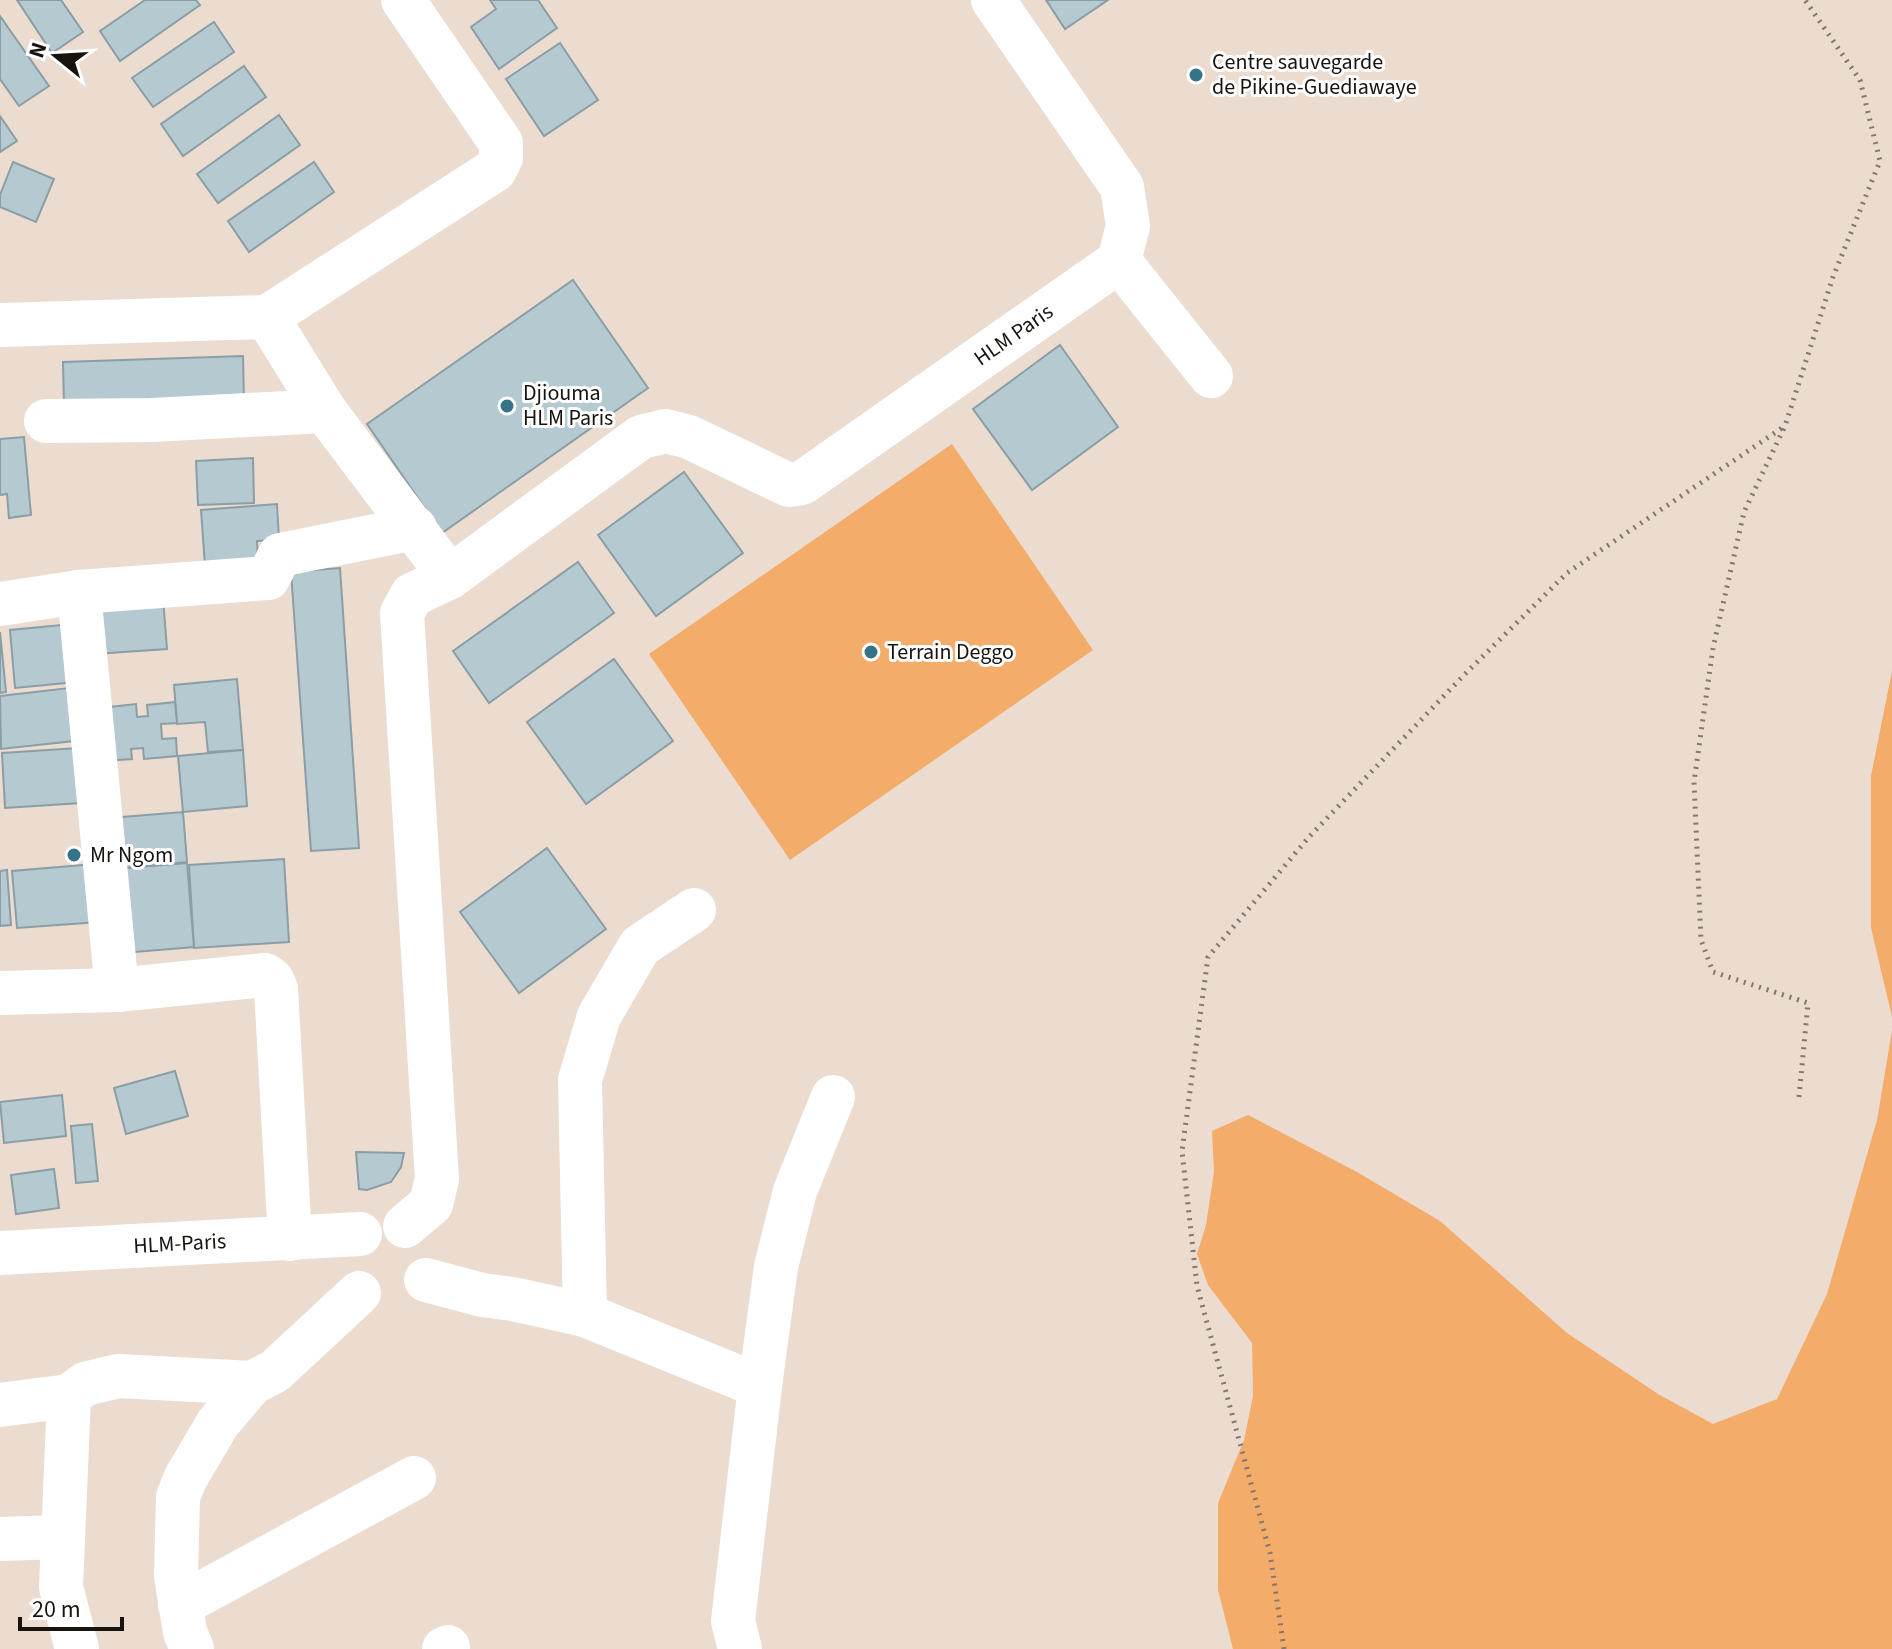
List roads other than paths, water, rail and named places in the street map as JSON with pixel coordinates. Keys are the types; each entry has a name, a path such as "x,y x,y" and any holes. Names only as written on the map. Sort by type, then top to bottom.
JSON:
{"street":[{"path":"0,325 267,317 495,170 501,158 501,143 403,0"},
{"path":"993,0 1122,187 1128,226 1119,261 1211,376"},
{"name":"HLM Paris","path":"450,577 641,437 666,431 689,437 789,485 802,483 1119,261"},
{"path":"267,317 325,411 450,577 412,595 402,613 437,1179 431,1204 405,1226"},
{"path":"46,421 152,420 325,411"},
{"path":"0,604 79,592 268,578 280,555 415,528"},
{"path":"79,592 117,990"},
{"path":"585,1315 580,1080 599,1016 640,946 694,910"},
{"path":"0,993 117,990 265,975 272,980 276,989 290,1239"},
{"path":"740,1649 733,1621 776,1267 795,1191 833,1097"},
{"path":"389,1223 405,1226 418,1236 426,1249 429,1265 426,1280 416,1293 403,1302 387,1305 372,1302 359,1293 350,1279 347,1263 351,1248 360,1234 373,1226 389,1223"},
{"name":"HLM-Paris","path":"0,1253 360,1234"},
{"path":"426,1280 482,1295 585,1315 760,1386"},
{"path":"192,1649 185,1632 176,1576 178,1497 185,1479 218,1423 252,1383 275,1371 359,1293"},
{"path":"0,1405 69,1396 85,1384 118,1376 252,1383"},
{"path":"69,1396 61,1587 77,1649"},
{"path":"180,1605 414,1478"},
{"path":"0,1539 63,1537"}],"place":[{"name":"Centre sauvegarde de Pikine-Guediawaye","path":"1196,75"},
{"name":"Djiouma HLM Paris","path":"507,406"},
{"name":"Terrain Deggo","path":"871,652"},
{"name":"Mr Ngom","path":"74,855"}]}
